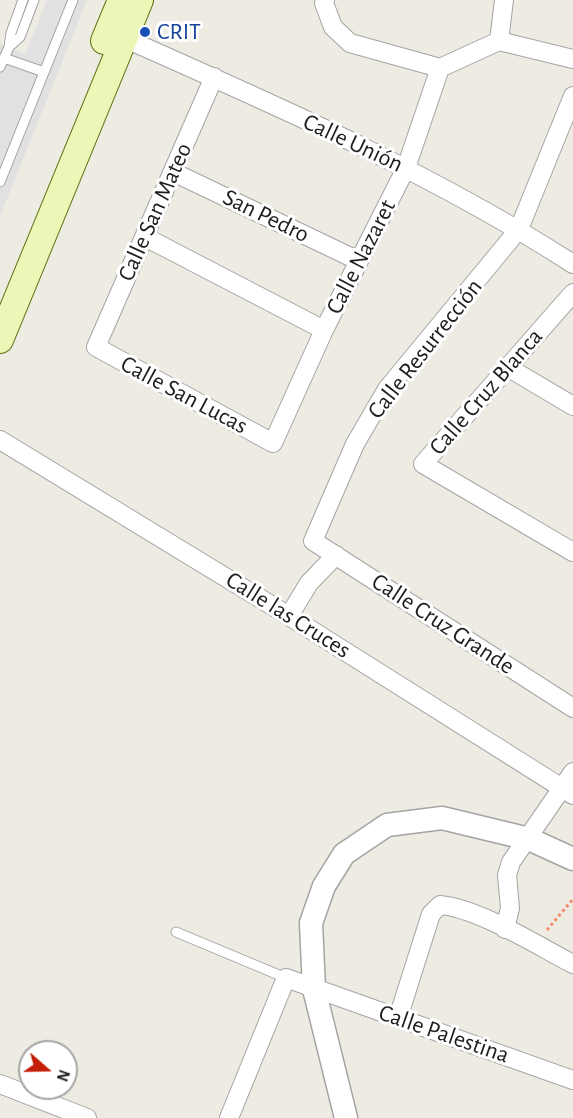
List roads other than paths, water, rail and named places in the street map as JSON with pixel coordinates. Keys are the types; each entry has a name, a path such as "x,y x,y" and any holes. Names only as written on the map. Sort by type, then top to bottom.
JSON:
{"main road":[{"path":"0,297 121,0"},
{"path":"0,340 140,0"}],"street":[{"path":"499,41 504,0"},
{"path":"324,2 333,27 350,43 440,68 499,41 573,59"},
{"name":"Calle Unión","path":"124,38 213,77 406,168 519,229 573,264"},
{"name":"Calle Nazaret","path":"273,443 324,330 406,168 440,68"},
{"name":"Calle San Mateo","path":"96,347 213,77"},
{"name":"Calle Resurrección","path":"313,541 355,444 387,389 519,229 573,96"},
{"name":"San Pedro","path":"173,172 359,261"},
{"path":"145,237 324,330"},
{"name":"Calle Cruz Blanca","path":"573,293 423,464 573,552"},
{"name":"Calle San Lucas","path":"96,347 273,443"},
{"path":"509,368 573,406"},
{"name":"Calle las Cruces","path":"0,440 289,615 568,792"},
{"name":"Calle Cruz Grande","path":"313,541 573,708"},
{"path":"289,615 309,583 336,555"},
{"path":"505,929 510,908 507,875 511,862 568,792 573,772"},
{"path":"346,1118 314,989 311,923 324,886 344,854 387,825 442,818 529,839 573,859"},
{"path":"398,1018 431,914 440,905 452,906 505,929 573,964"},
{"path":"229,1118 286,978"},
{"name":"Calle Palestina","path":"286,978 573,1080"},
{"path":"0,1084 87,1118"}],"lane":[{"path":"22,0 11,33 9,47 2,62 44,72"},
{"path":"9,47 20,38 34,0"},
{"path":"0,182 73,0"},
{"path":"176,932 286,978"}],"place":[{"name":"CRIT","path":"145,32"}]}
